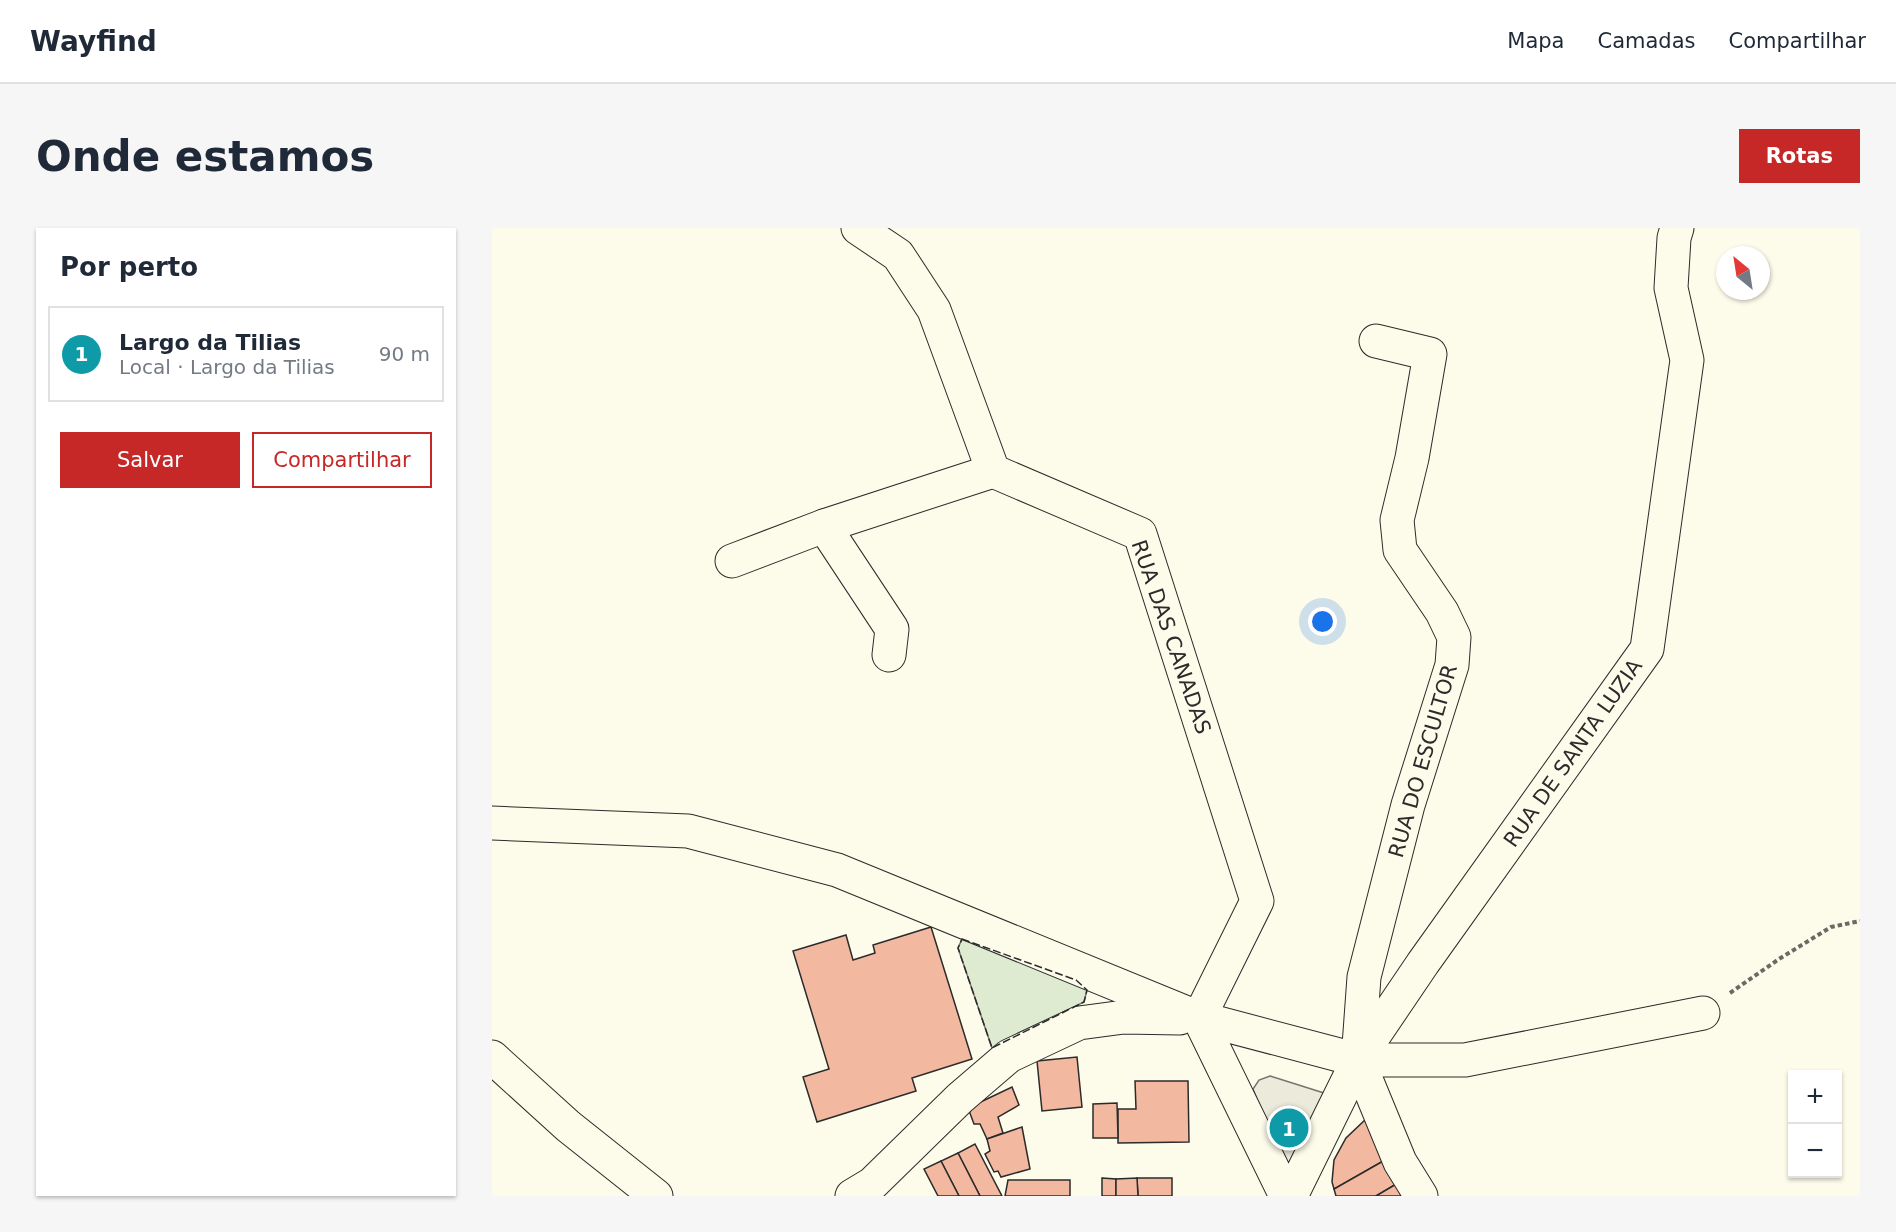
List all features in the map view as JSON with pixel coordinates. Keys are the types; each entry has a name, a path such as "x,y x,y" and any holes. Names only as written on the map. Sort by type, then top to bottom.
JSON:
{"street":[{"path":"732,561 824,526 993,471 934,310 898,255 858,228"},
{"name":"RUA DE SANTA LUZIA","path":"1358,1059 1423,963 1647,649 1687,360 1671,288 1674,238 1677,228"},
{"name":"RUA DO ESCULTOR","path":"1358,1059 1364,978 1408,805 1452,665 1454,638 1442,612 1400,550 1397,520 1412,458 1430,354 1376,341"},
{"name":"RUA DAS CANADAS","path":"993,471 1140,534 1257,901 1199,1018"},
{"path":"824,526 892,629 889,655"},
{"path":"492,823 688,831 837,870 1199,1018 1358,1059 1465,1060 1703,1013"},
{"path":"852,1196 872,1184 960,1098 1010,1056 1078,1023 1124,1017 1199,1018"},
{"path":"1199,1018 1286,1196"},
{"path":"492,1057 568,1126 656,1196"},
{"path":"1291,1196 1358,1059"},
{"path":"1358,1059 1400,1162 1421,1196"}],"path":[{"path":"1703,1013 1779,958 1831,927 1860,921"}],"green space":[{"path":"962,939 1076,980 1087,990 1084,1002 992,1048 958,948"}],"shaded area":[{"path":"1270,1076 1324,1093 1293,1164 1284,1166 1253,1089 1259,1080"}],"building":[{"path":"931,927 972,1059 912,1078 916,1091 817,1122 803,1077 829,1069 793,951 846,935 853,960 875,953 873,945"},
{"path":"1077,1057 1082,1107 1042,1111 1037,1061"},
{"path":"1135,1081 1188,1081 1189,1142 1118,1143 1118,1109 1136,1109"},
{"path":"1012,1087 1019,1105 998,1117 1003,1133 987,1139 980,1124 974,1124 968,1108"},
{"path":"1117,1103 1118,1138 1093,1138 1093,1104"},
{"path":"1366,1119 1385,1160 1334,1189 1332,1182 1334,1160 1346,1138"},
{"path":"1022,1127 1030,1169 1001,1177 998,1171 994,1172 985,1154 990,1151 987,1139"},
{"path":"975,1144 1002,1196 980,1196 958,1153"},
{"path":"958,1153 980,1196 959,1196 941,1161"},
{"path":"1385,1160 1398,1183 1376,1196 1336,1196 1334,1189"},
{"path":"941,1161 959,1196 938,1196 924,1169"},
{"path":"1102,1178 1116,1179 1116,1196 1102,1196"},
{"path":"1137,1178 1172,1178 1172,1196 1138,1196"},
{"path":"1137,1178 1138,1196 1116,1196 1116,1179"},
{"path":"1008,1180 1070,1180 1070,1196 1005,1196"},
{"path":"1398,1183 1405,1196 1376,1196"}],"fence":[{"path":"962,939 1076,980 1087,990 1084,1002 992,1048 958,948 962,939"}],"place":[{"name":"Largo da Tilias","path":"1289,1128"}]}
